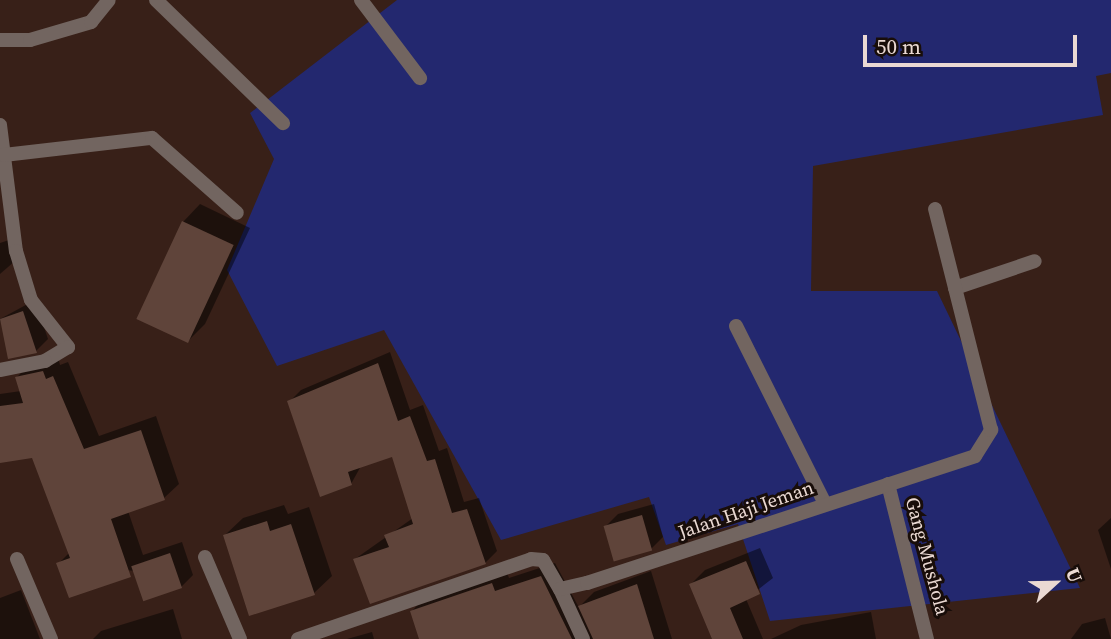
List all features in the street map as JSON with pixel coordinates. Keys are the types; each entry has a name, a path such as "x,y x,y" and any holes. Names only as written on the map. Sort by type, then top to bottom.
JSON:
{"street":[{"path":"0,40 30,40 91,22 108,0"},
{"path":"156,0 283,123"},
{"path":"363,3 420,78"},
{"path":"0,125 16,251 32,300 68,348 45,361 0,370"},
{"path":"5,155 152,138 188,164 204,184 237,213"},
{"name":"Jalan Haji Jeman","path":"561,589 975,456 989,440 935,209"},
{"path":"955,288 1035,261"},
{"path":"736,326 825,504"},
{"name":"Gang Mushola","path":"888,484 927,639"},
{"path":"205,557 240,639"},
{"path":"17,559 51,639"},
{"path":"298,639 531,559 542,560 561,589 583,639"}],"shaded area":[{"path":"397,0 1111,0 1111,73 1096,76 1103,115 813,166 811,291 937,291 1080,588 770,621 738,524 666,545 649,497 501,540 384,330 277,366 227,270 274,159 250,113"}],"building":[{"path":"182,221 234,245 188,343 136,319"},
{"path":"23,311 37,353 8,359 0,319"},
{"path":"378,363 398,421 410,416 427,461 435,459 452,513 467,509 486,564 370,604 353,559 389,547 384,535 413,524 392,457 348,472 352,485 320,497 287,401"},
{"path":"43,371 46,379 53,376 84,449 141,430 165,500 111,519 131,577 69,598 56,563 70,558 32,458 0,463 0,406 23,403 15,377"},
{"path":"642,515 652,551 614,562 604,526"},
{"path":"267,521 270,531 291,524 315,595 249,616 223,535"},
{"path":"170,553 182,588 143,601 131,566"},
{"path":"746,561 760,594 730,608 743,639 712,639 689,584"},
{"path":"541,576 572,639 419,639 410,611 492,583 495,591"},
{"path":"637,584 654,639 593,639 578,606"}]}
